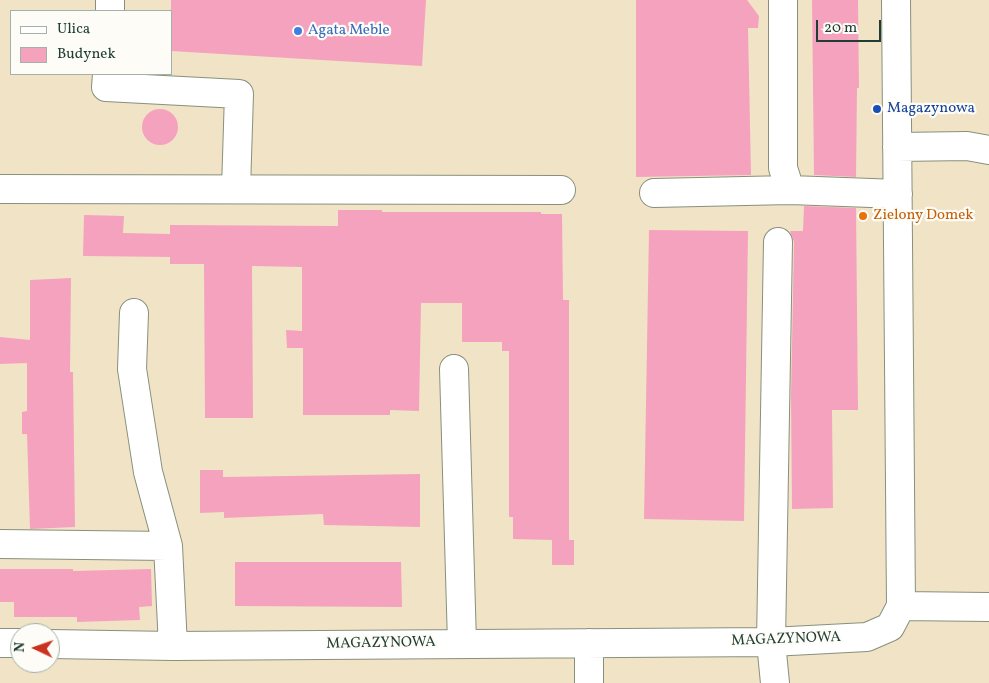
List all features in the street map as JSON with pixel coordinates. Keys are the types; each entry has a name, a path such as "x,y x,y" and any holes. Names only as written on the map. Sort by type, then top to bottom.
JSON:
{"street":[{"path":"783,0 783,168 790,190"},
{"name":"MAGAZYNOWA","path":"60,644 173,646 771,642 867,637 890,627 901,606 896,0"},
{"path":"107,75 106,87 239,94 236,190"},
{"path":"897,147 967,146 989,150"},
{"path":"0,189 561,190"},
{"path":"654,194 790,190 898,194"},
{"path":"775,683 771,642 778,242"},
{"path":"134,312 132,369 148,472 168,546 173,646"},
{"path":"454,369 462,643"},
{"path":"0,544 168,546"},
{"path":"901,606 989,607"},
{"path":"588,643 589,683"}],"building":[{"name":"Agata Meble","path":"171,0 426,0 422,66 172,51"},
{"path":"636,0 747,0 759,16 758,28 748,28 751,175 636,177"},
{"path":"812,0 858,0 859,88 857,88 856,177 814,175"},
{"path":"160,109 167,110 173,114 177,120 177,134 173,140 167,144 160,145 153,144 147,140 143,134 142,127 143,120 147,114 153,110"},
{"path":"804,206 856,208 858,410 832,410 833,508 792,509 791,396 794,242 790,231 803,231"},
{"path":"338,210 382,210 382,212 541,212 541,214 562,214 563,300 569,300 569,540 574,540 574,565 552,565 552,540 513,539 513,517 509,517 509,351 502,351 502,342 462,342 462,303 421,303 419,411 390,410 390,415 303,415 303,348 287,348 286,330 302,331 302,267 252,266 253,418 205,418 204,264 170,264 170,257 83,256 84,215 124,216 123,233 170,234 170,225 338,226"},
{"path":"649,230 748,231 744,521 644,519"},
{"path":"71,278 70,372 73,372 75,527 30,529 27,434 22,434 22,412 27,411 27,363 0,364 0,337 30,340 30,280"},
{"path":"200,470 223,470 223,477 420,474 420,527 324,525 323,514 224,518 224,512 200,513"},
{"path":"235,562 401,562 402,607 235,606"},
{"path":"0,569 73,569 73,571 151,569 152,606 139,607 140,620 77,622 77,617 14,617 14,602 0,602"}],"place":[{"name":"Agata Meble","path":"298,31"},
{"name":"Magazynowa","path":"877,109"},
{"name":"Zielony Domek","path":"863,216"}]}
